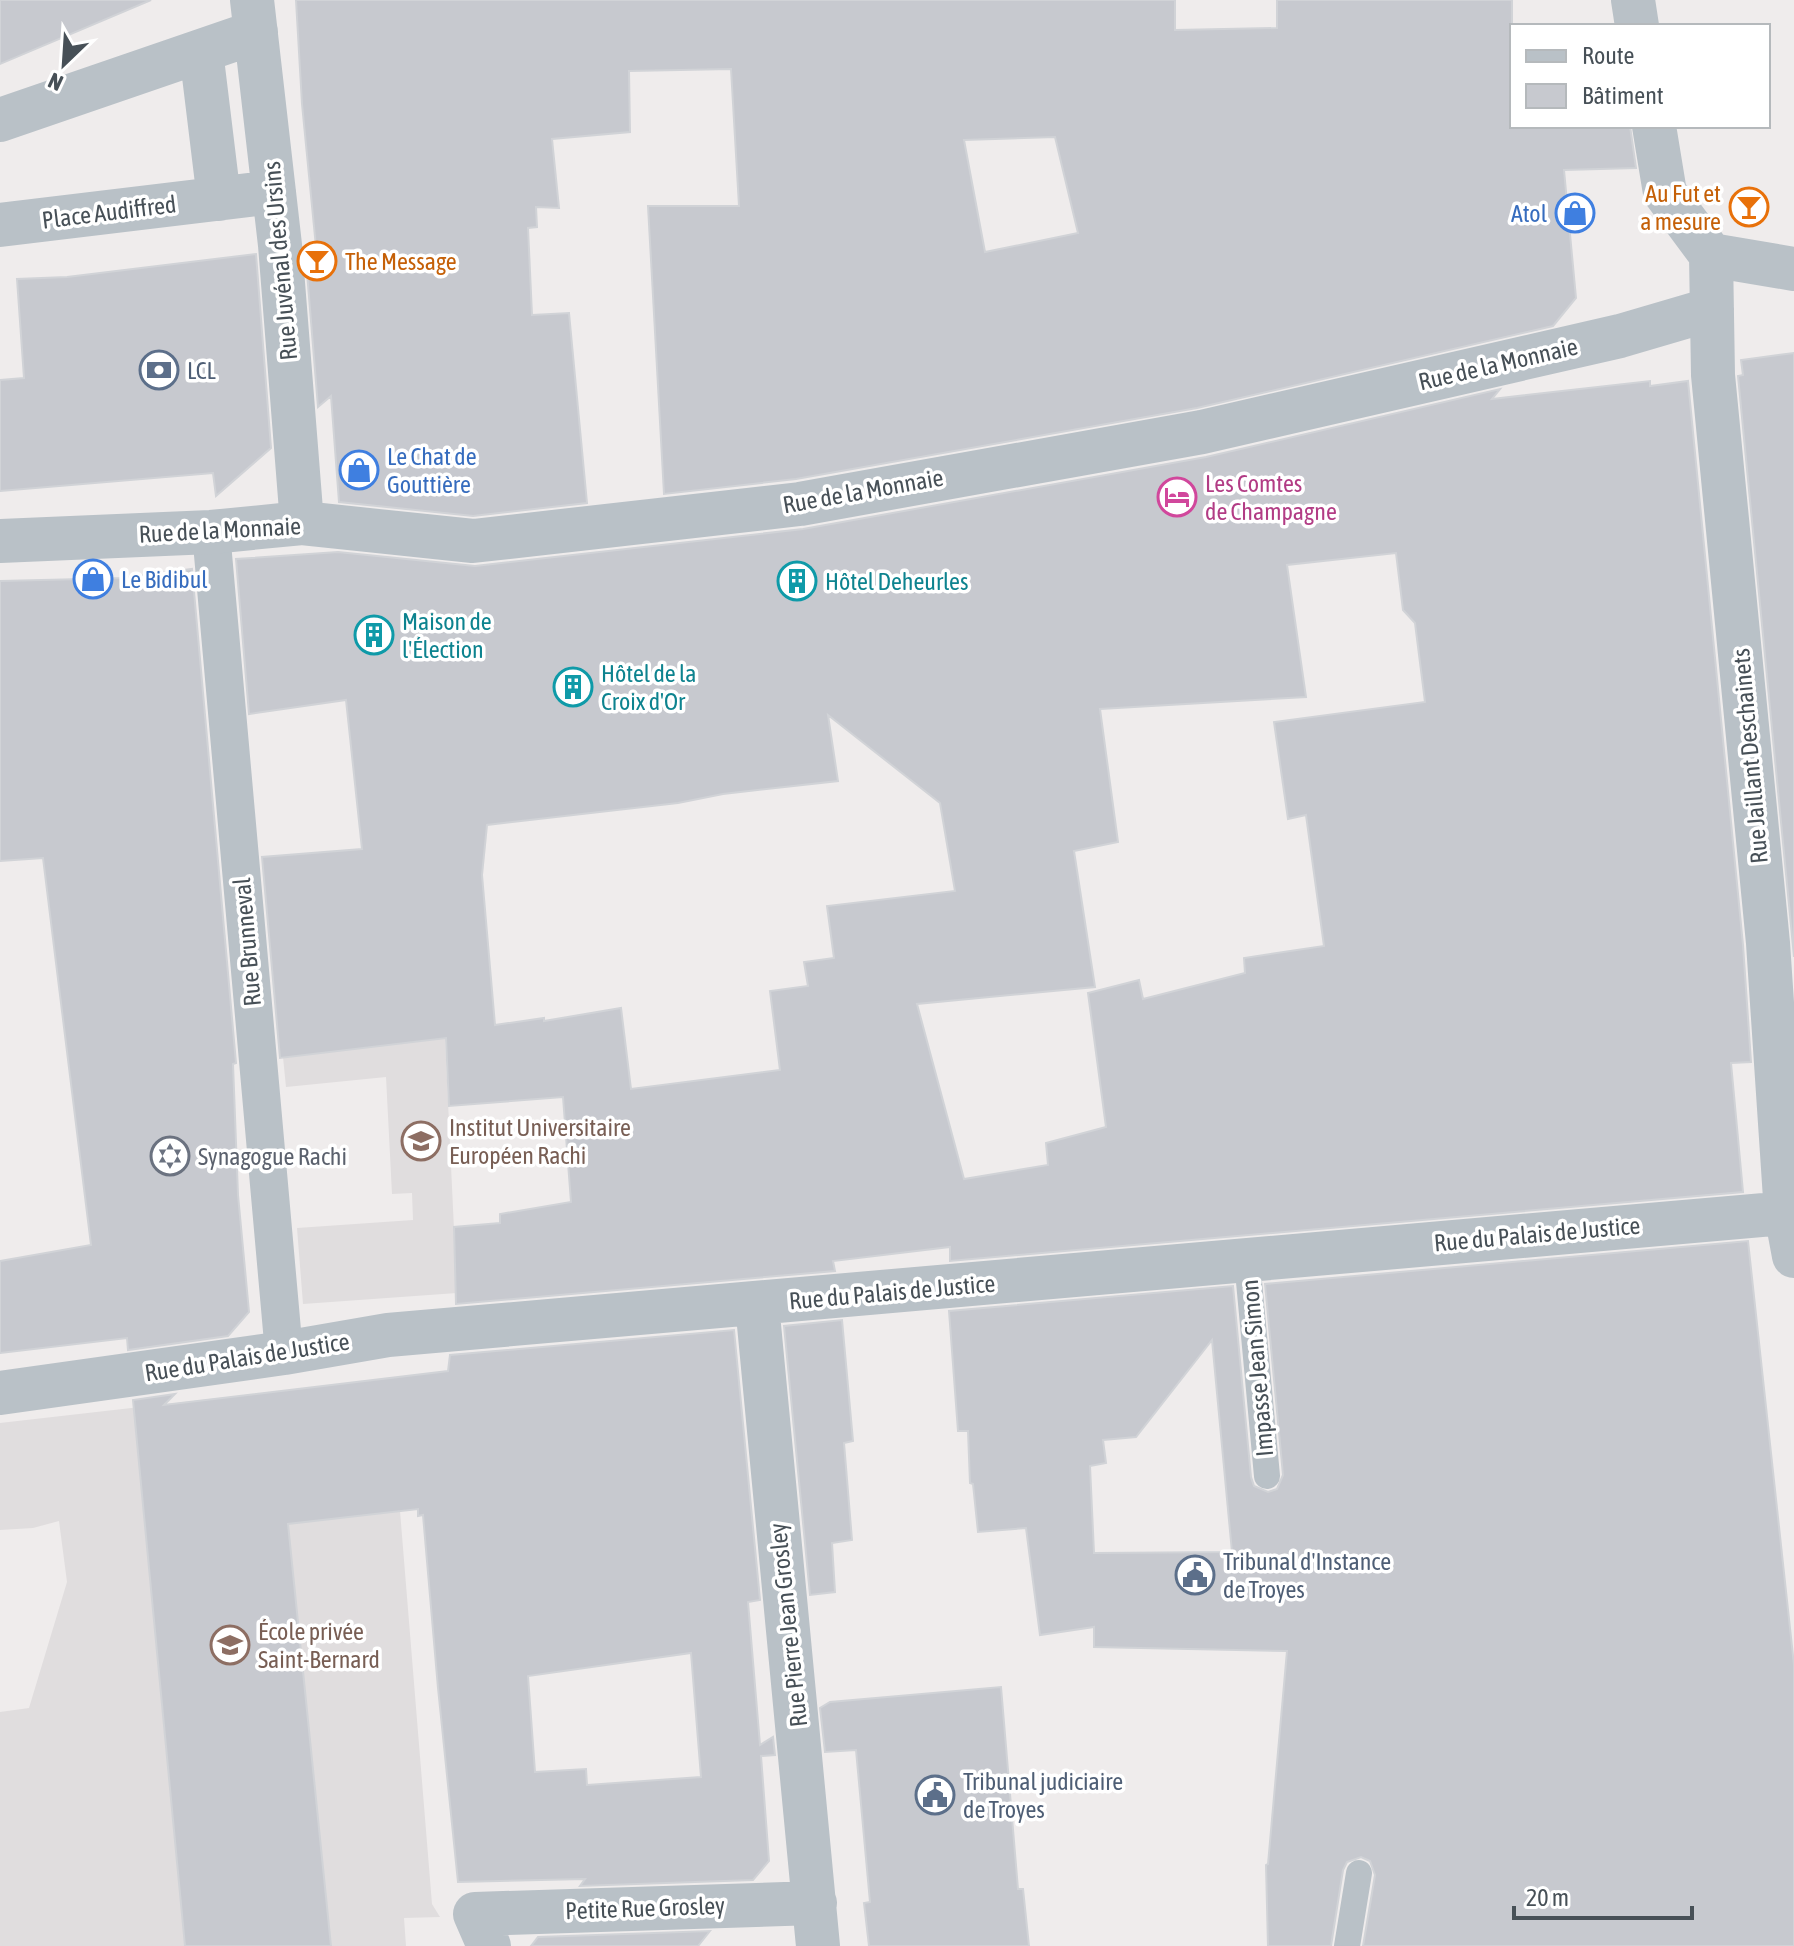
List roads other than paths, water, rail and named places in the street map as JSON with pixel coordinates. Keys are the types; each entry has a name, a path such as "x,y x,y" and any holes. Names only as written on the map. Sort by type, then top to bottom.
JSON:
{"street":[{"path":"1633,0 1637,24"},
{"path":"0,120 201,51 254,16"},
{"name":"Rue Juvénal des Ursins","path":"254,16 274,192 302,523"},
{"path":"201,51 219,199"},
{"path":"1654,128 1665,193 1711,255 1794,269"},
{"name":"Place Audiffred","path":"0,225 274,192"},
{"name":"Rue Jaillant Deschainets","path":"1711,255 1713,375 1768,943 1786,1213 1794,1256"},
{"name":"Rue de la Monnaie","path":"0,541 211,532 302,523 473,541 800,504 1202,432 1620,336 1712,309"},
{"name":"Rue Brunneval","path":"211,532 284,1353"},
{"name":"Rue du Palais de Justice","path":"0,1393 284,1353 388,1335 1786,1213"},
{"name":"Rue Pierre Jean Grosley","path":"757,1304 818,1946"},
{"name":"Petite Rue Grosley","path":"482,1930 815,1903"}],"lane":[{"name":"Impasse Jean Simon","path":"1247,1260 1267,1476"},
{"path":"1347,1946 1359,1873"}],"place":[{"name":"Au Fut et a mesure","path":"1749,207"},
{"name":"Atol","path":"1575,213"},
{"name":"The Message","path":"317,261"},
{"name":"LCL","path":"159,370"},
{"name":"Le Chat de Gouttière","path":"359,470"},
{"name":"Les Comtes de Champagne","path":"1177,497"},
{"name":"Le Bidibul","path":"93,579"},
{"name":"Hôtel Deheurles","path":"797,581"},
{"name":"Maison de l'Élection","path":"374,635"},
{"name":"Hôtel de la Croix d'Or","path":"573,687"},
{"name":"Institut Universitaire Européen Rachi","path":"421,1141"},
{"name":"Synagogue Rachi","path":"170,1156"},
{"name":"Tribunal d'Instance de Troyes","path":"1195,1575"},
{"name":"École privée Saint-Bernard","path":"230,1645"},
{"name":"Tribunal judiciaire de Troyes","path":"935,1795"}]}
